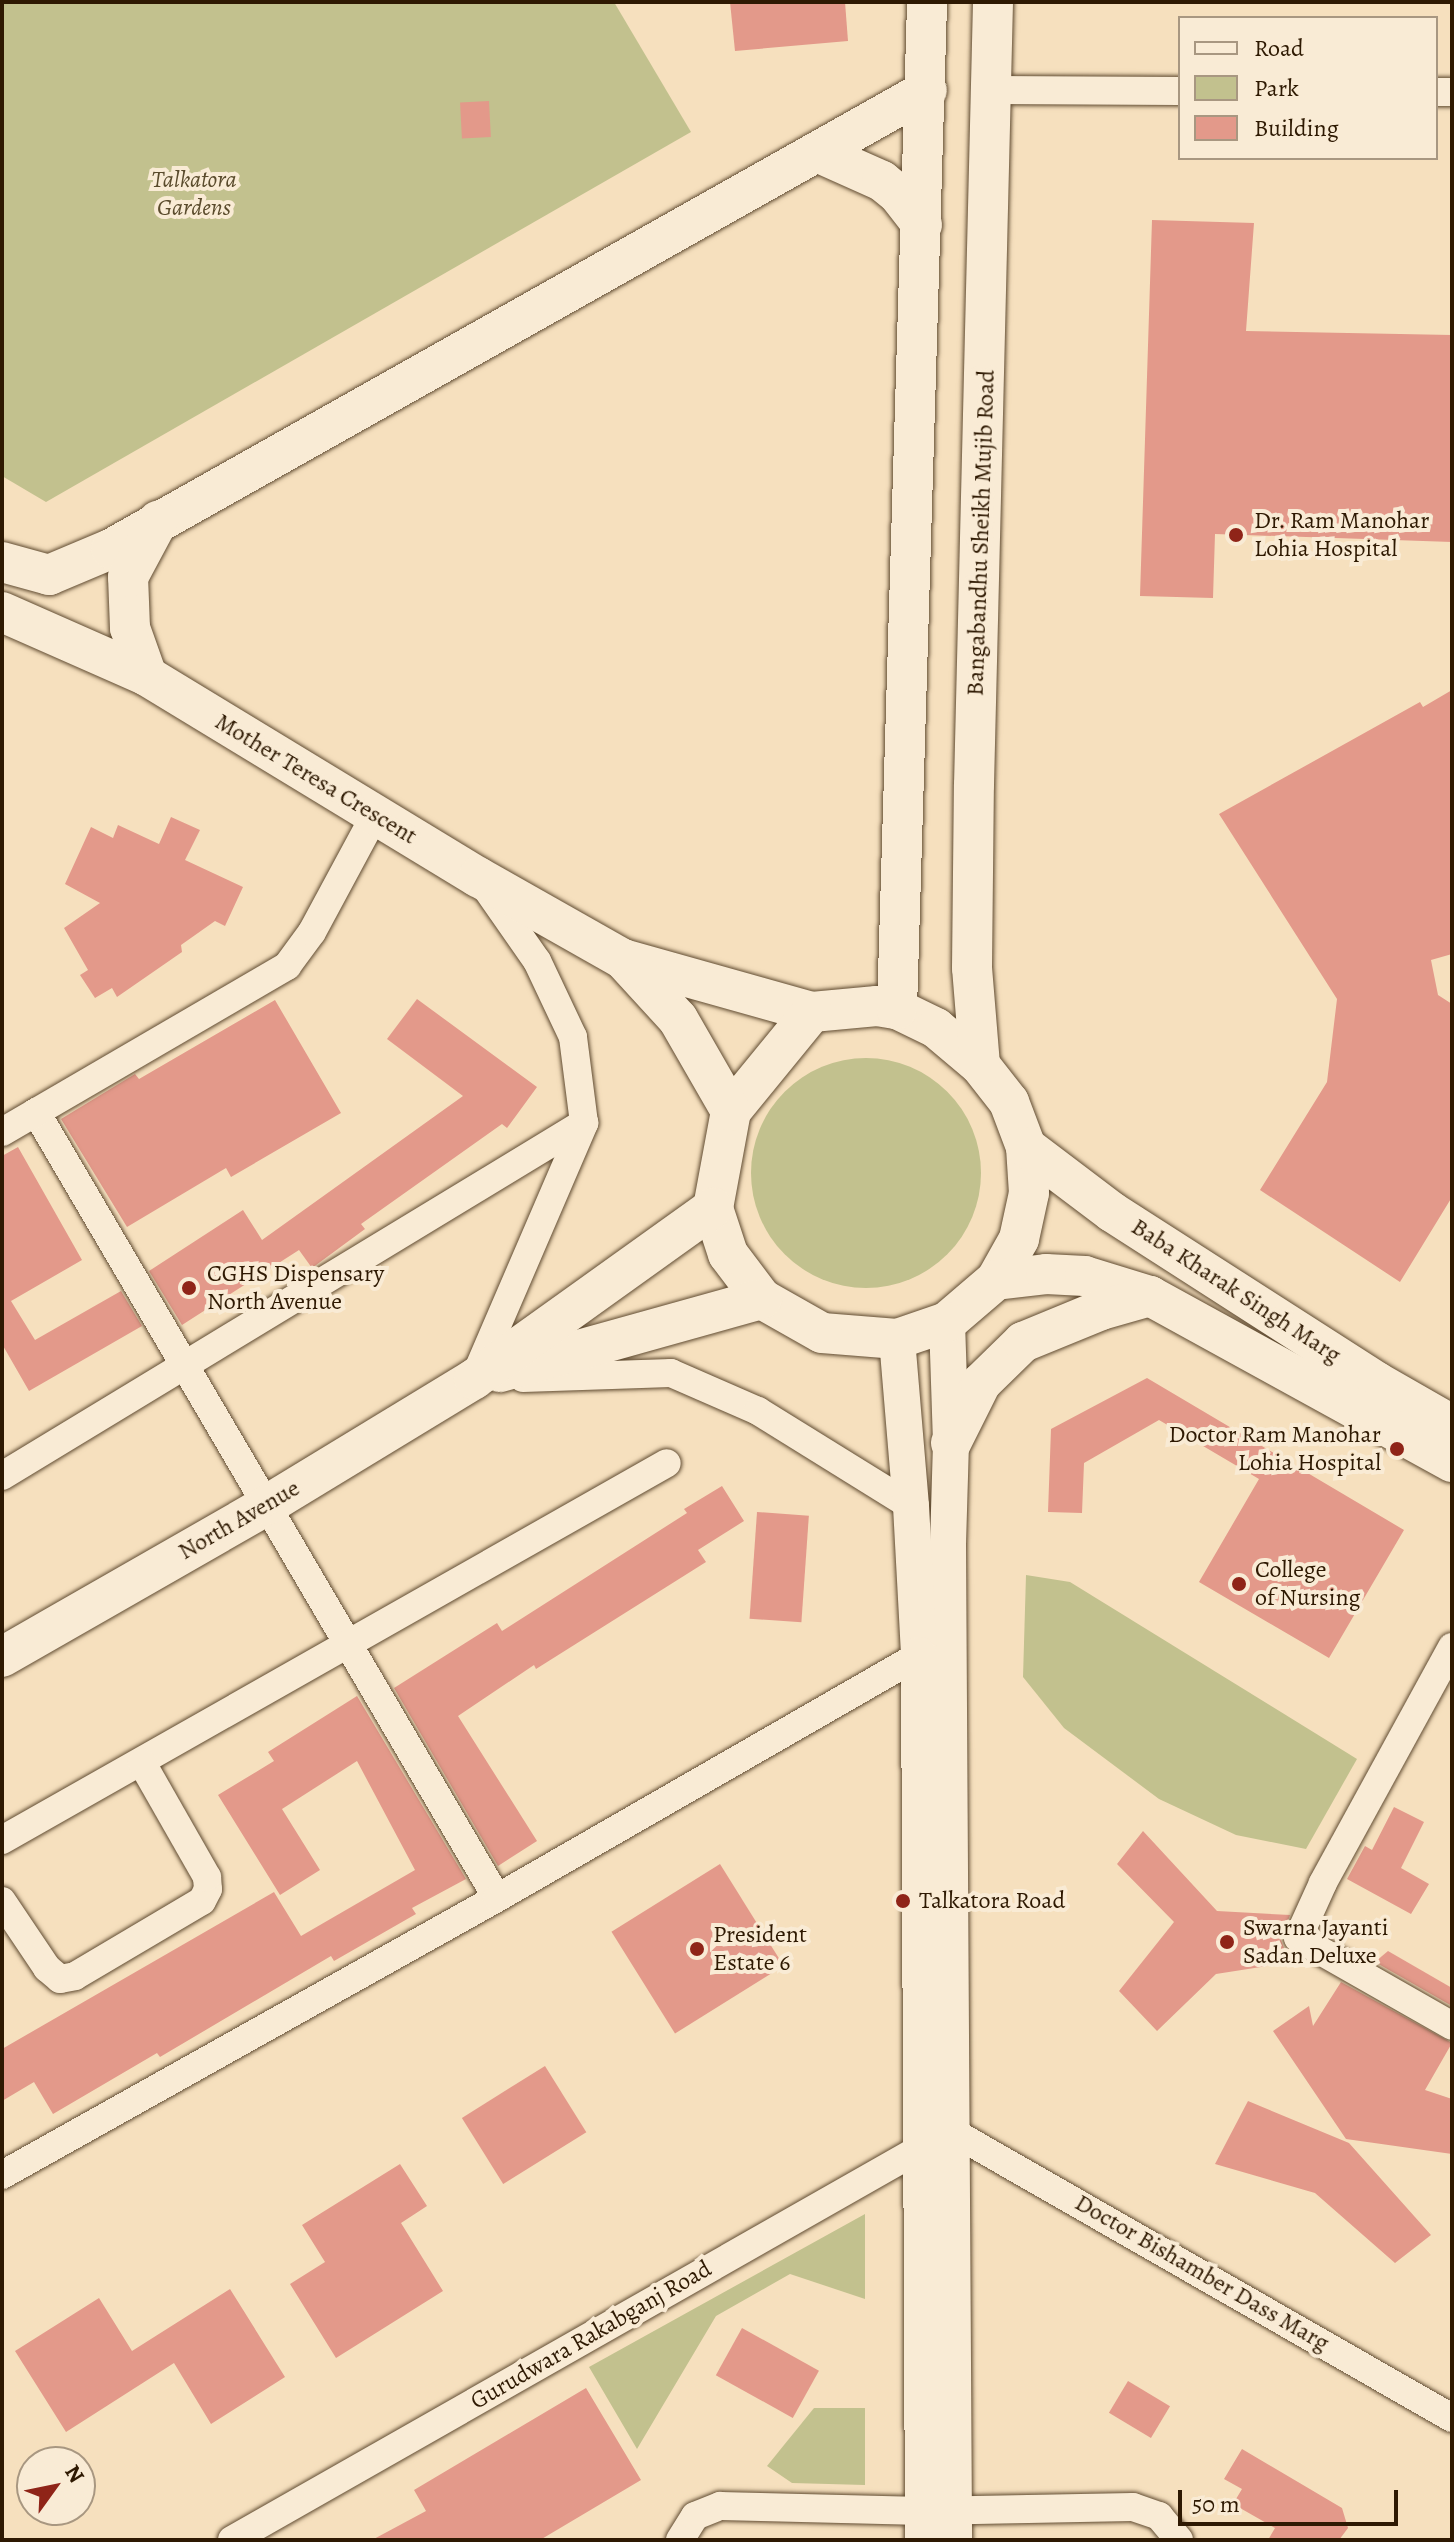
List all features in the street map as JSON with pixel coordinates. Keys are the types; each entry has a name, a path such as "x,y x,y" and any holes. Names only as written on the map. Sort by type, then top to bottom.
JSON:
{"main road":[{"path":"897,1009 927,90 927,2"},
{"name":"Bangabandhu Sheikh Mujib Road","path":"980,1065 972,968 974,785 993,2"},
{"path":"5,564 49,575 111,549 927,90"},
{"path":"817,152 882,181 898,194 922,225"},
{"path":"147,676 130,628 128,577 158,521"},
{"name":"Mother Teresa Crescent","path":"2,612 147,676 478,877 623,959 812,1012"},
{"name":"Mother Teresa Crescent","path":"623,959 678,1019 731,1111"},
{"path":"877,1006 897,1009 936,1028 980,1065 1009,1102 1026,1147 1029,1193 1019,1239 996,1280 947,1322 897,1339 822,1333 762,1299 728,1254 713,1208 731,1111 812,1012 877,1006"},
{"name":"Baba Kharak Singh Marg","path":"1026,1147 1112,1212 1377,1382 1452,1425"},
{"name":"North Avenue","path":"2,1657 267,1505 474,1379 713,1208"},
{"name":"Baba Kharak Singh Marg","path":"996,1280 1046,1274 1085,1276 1150,1296 1452,1462"},
{"path":"951,1443 981,1383 1023,1342 1101,1310 1150,1296"},
{"name":"North Avenue","path":"474,1379 762,1299"}],"street":[{"path":"993,90 1178,91"},
{"path":"2,1132 287,966 312,932 375,815"},
{"path":"478,877 537,961 573,1037 584,1123 474,1379 671,1373 758,1411 911,1506"},
{"path":"36,1112 497,1898"},
{"path":"2,1476 584,1123"},
{"path":"938,2526 936,2139 951,1443 947,1322"},
{"path":"897,1339 919,1655 936,2139"},
{"path":"2,1840 667,1463"},
{"path":"1452,1647 1323,1883 1298,1938 1452,2026"},
{"path":"2,2175 497,1898 919,1655"},
{"path":"2,1901 47,1968 60,1979 75,1976 202,1901 208,1889 207,1877 142,1763"},
{"name":"Doctor Bishamber Dass Marg","path":"936,2139 1452,2418"},
{"name":"Gurudwara Rakabganj Road","path":"232,2540 936,2139"},
{"path":"680,2540 695,2516 720,2506 938,2526 1133,2507 1159,2516 1179,2540"}],"green space":[{"name":"Talkatora Gardens","path":"2,2 614,2 691,132 46,502 2,476"},
{"path":"866,1058 888,1060 910,1067 930,1077 947,1092 962,1109 972,1129 979,1151 979,1195 972,1217 962,1237 947,1254 930,1269 910,1279 888,1286 866,1288 844,1286 822,1279 802,1269 785,1254 770,1237 760,1217 753,1195 751,1173 753,1151 760,1129 770,1109 785,1092 802,1077 822,1067 844,1060"},
{"path":"1026,1575 1070,1582 1357,1759 1306,1849 1236,1835 1159,1799 1064,1728 1023,1677"},
{"path":"865,2214 865,2299 790,2274 716,2316 637,2449 589,2367"},
{"path":"814,2408 865,2408 865,2485 792,2483 767,2466"}],"building":[{"path":"730,2 845,2 848,41 735,51"},
{"path":"489,101 491,137 462,138 460,103"},
{"path":"1152,220 1254,223 1246,331 1452,335 1452,542 1215,534 1213,598 1140,596"},
{"path":"1452,690 1452,954 1431,960 1438,995 1452,1004 1452,1197 1400,1282 1260,1190 1327,1082 1337,999 1219,814 1420,702 1423,707"},
{"path":"171,817 200,830 185,860 243,887 225,926 215,921 181,945 182,952 117,997 112,988 95,998 80,975 88,970 64,928 100,903 65,884 91,827 113,838 118,825 159,844"},
{"path":"417,999 537,1087 507,1128 502,1124 361,1224 365,1229 312,1268 299,1250 182,1325 149,1271 243,1210 262,1240 463,1096 387,1039"},
{"path":"275,1000 341,1113 231,1177 226,1168 127,1227 61,1119 135,1074 139,1079"},
{"path":"18,1147 82,1260 11,1301 35,1340 121,1291 142,1326 29,1391 2,1344 2,1156"},
{"path":"1147,1378 1404,1530 1329,1658 1199,1582 1259,1479 1159,1420 1084,1463 1082,1513 1048,1512 1051,1429"},
{"path":"722,1486 744,1521 698,1550 706,1562 536,1669 534,1665 458,1716 537,1841 498,1866 394,1688 497,1623 502,1631 687,1513 684,1509"},
{"path":"757,1512 809,1516 801,1622 750,1619"},
{"path":"357,1696 466,1879 412,1908 416,1914 334,1961 331,1956 160,2057 157,2053 53,2114 34,2082 2,2101 2,2049 274,1892 301,1936 415,1870 357,1761 282,1809 320,1870 280,1895 218,1795 274,1761 268,1752"},
{"path":"1394,1807 1424,1822 1401,1868 1429,1884 1411,1914 1347,1879 1365,1846 1372,1850"},
{"name":"Swarna Jayanti Sadan Deluxe","path":"1143,1831 1217,1911 1290,1915 1281,1940 1284,1948 1300,1961 1216,1974 1157,2031 1119,1991 1174,1922 1117,1864"},
{"name":"President Estate 6","path":"720,1864 784,1966 675,2034 611,1932"},
{"path":"1388,1951 1452,1988 1452,2006 1375,1962"},
{"path":"1341,1982 1452,2043 1425,2090 1452,2099 1452,2154 1346,2139 1273,2031 1309,2006 1313,2026"},
{"path":"545,2066 586,2132 503,2184 462,2118"},
{"path":"1248,2101 1349,2143 1431,2235 1395,2263 1315,2193 1215,2164"},
{"path":"400,2164 427,2206 401,2223 443,2291 336,2358 290,2284 325,2262 302,2225"},
{"path":"230,2289 285,2377 211,2424 174,2363 66,2432 15,2351 99,2298 132,2351"},
{"path":"742,2328 819,2371 793,2418 716,2375"},
{"path":"1128,2381 1170,2406 1151,2438 1109,2413"},
{"path":"586,2388 641,2480 540,2540 372,2540 426,2511 414,2490"},
{"path":"1242,2449 1342,2508 1348,2528 1339,2540 1268,2540 1275,2528 1233,2504 1242,2489 1224,2479"}],"place":[{"name":"Dr. Ram Manohar Lohia Hospital","path":"1236,535"},
{"name":"CGHS Dispensary North Avenue","path":"189,1288"},
{"name":"Doctor Ram Manohar Lohia Hospital","path":"1397,1449"},
{"name":"College of Nursing","path":"1239,1584"},
{"name":"Talkatora Road","path":"903,1901"},
{"name":"Swarna Jayanti Sadan Deluxe","path":"1227,1942"},
{"name":"President Estate 6","path":"697,1949"}]}
